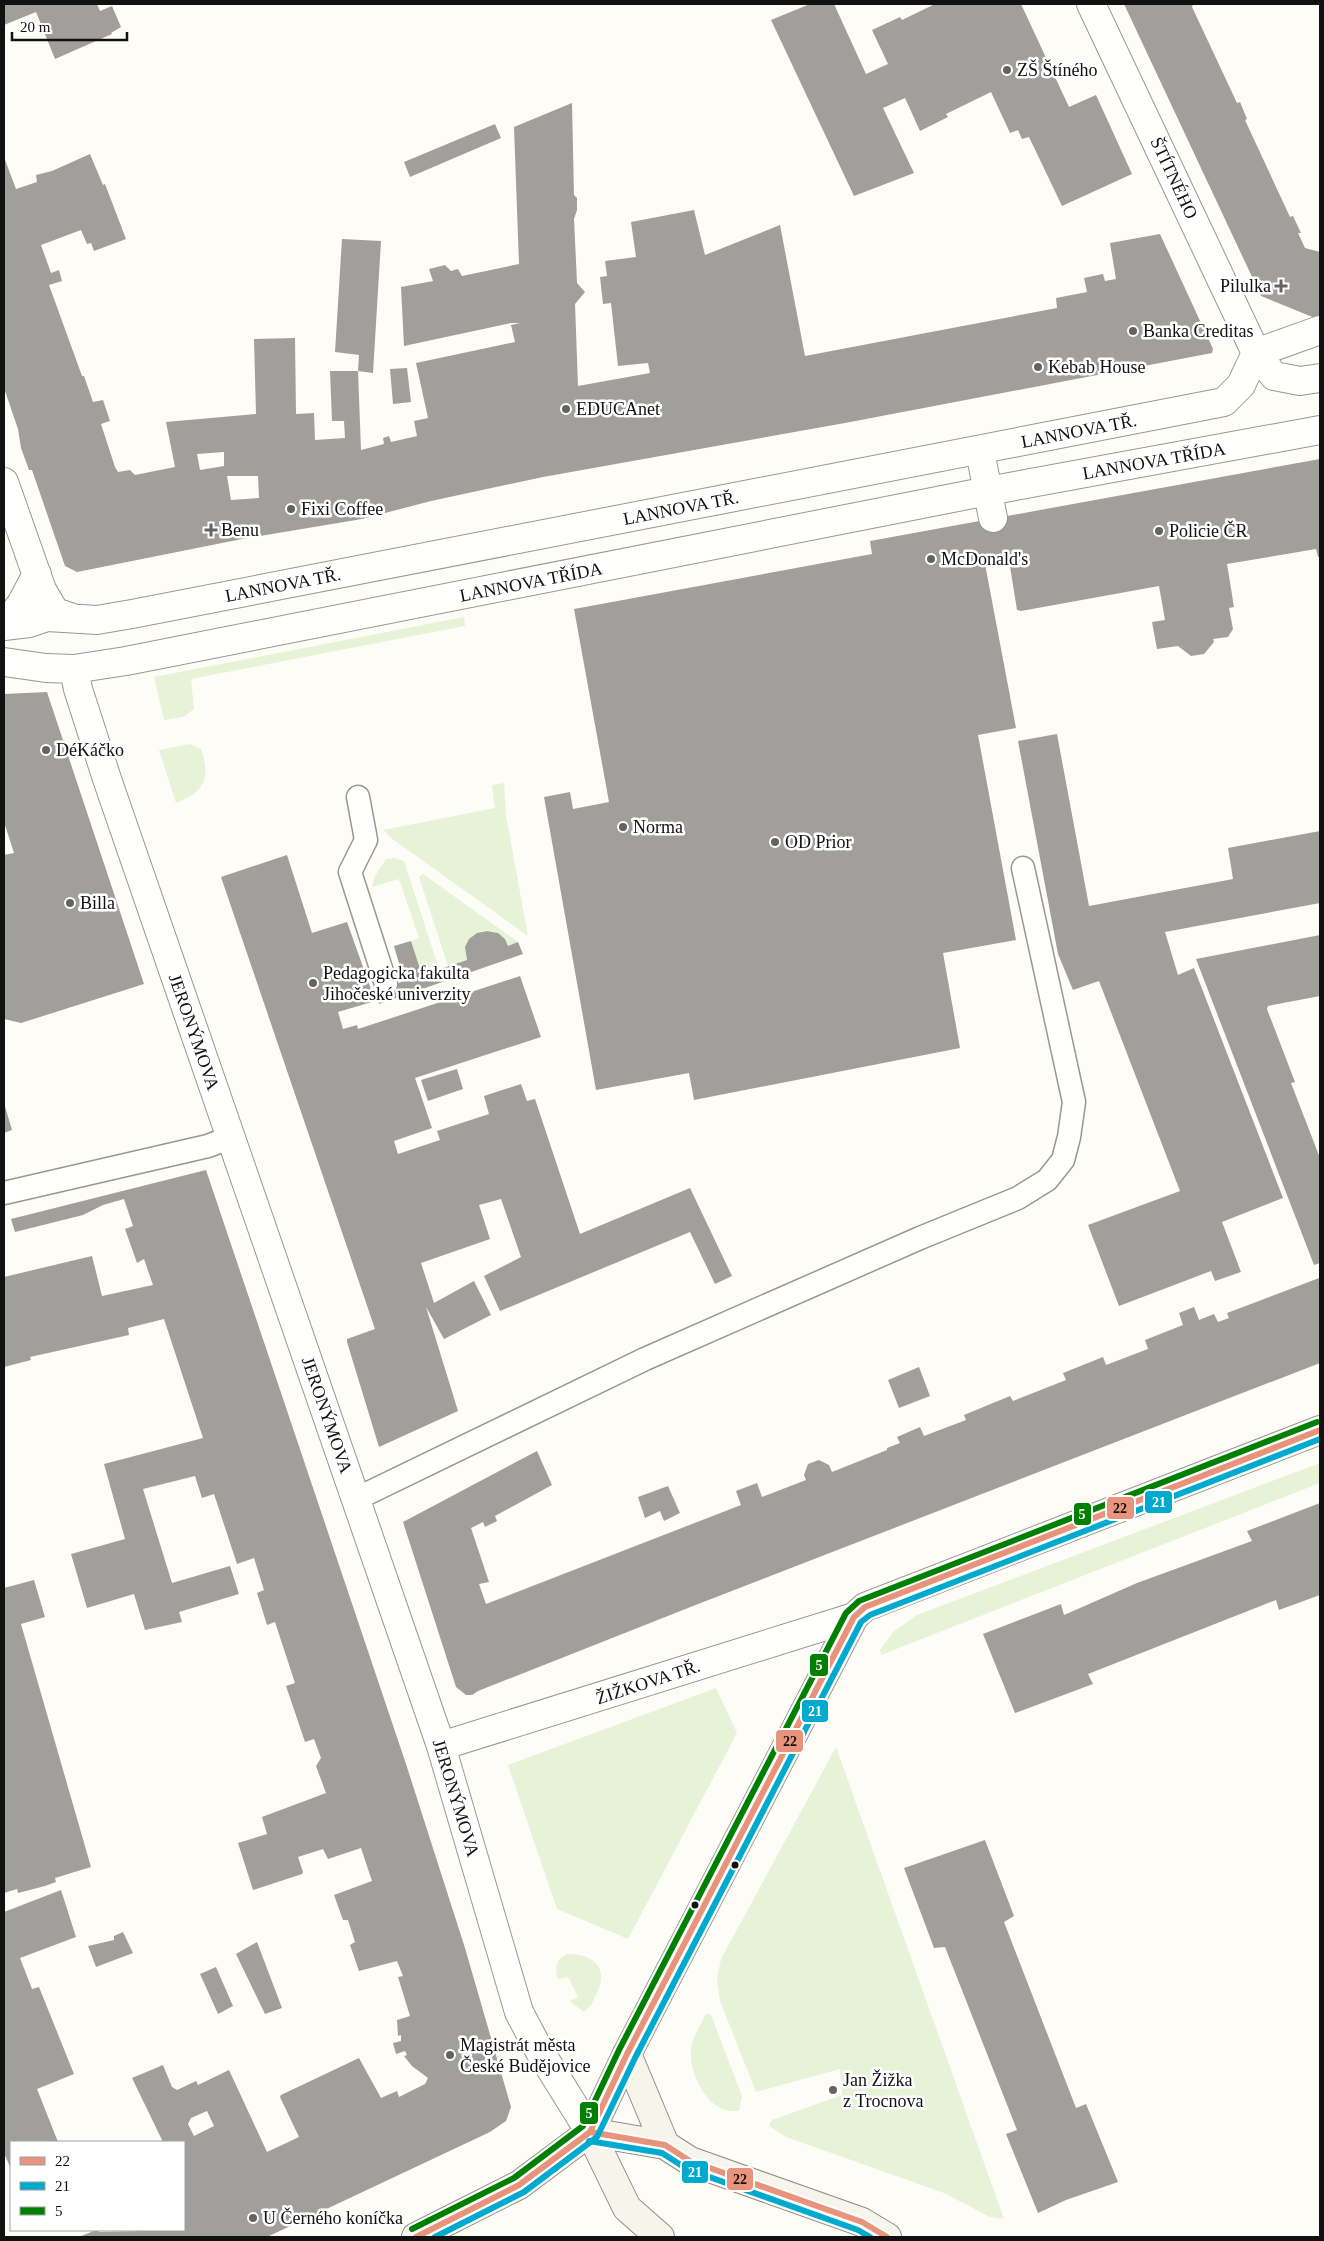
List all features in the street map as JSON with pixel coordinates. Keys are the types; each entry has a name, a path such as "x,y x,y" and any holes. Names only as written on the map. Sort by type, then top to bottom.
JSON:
{"street":[{"name":"ŠTÍTNÉHO","path":"1091,4 1254,348"},
{"path":"1320,330 1254,348 1274,376 1300,381 1320,378"},
{"name":"LANNOVA TŘ.","path":"12,625 47,617 97,620 132,614 980,451 1224,402 1241,385 1254,348"},
{"name":"LANNOVA TŘÍDA","path":"4,662 46,668 76,679 126,661 988,491 1320,430"},
{"path":"980,451 993,518"},
{"path":"4,482 42,590 55,612 73,618"},
{"path":"4,652 22,637 12,625 33,612 37,574"},
{"name":"JERONÝMOVA","path":"76,679 231,1138 441,1746 519,2012 539,2050 590,2132"},
{"name":"ŽIŽKOVA TŘ.","path":"441,1746 854,1616 865,1607 1320,1430"},
{"path":"416,2237 520,2184 590,2132 627,2054 854,1616"},
{"path":"627,2054 665,2146"},
{"path":"590,2132 665,2146 690,2161 862,2222 887,2237"},
{"path":"590,2132 627,2208 660,2237"}],"lane":[{"path":"358,796 366,840 350,872 386,984"},
{"path":"356,1499 645,1359 1018,1198 1046,1180 1062,1160 1070,1137 1074,1102 1023,868"},
{"path":"4,1193 208,1146 231,1138"}],"green space":[{"path":"464,617 465,626 191,679 194,709 183,717 164,720 154,677"},
{"path":"190,744 201,749 205,775 203,782 194,794 176,803 159,750"},
{"path":"504,783 506,815 528,936 391,838 383,830 495,808 492,785"},
{"path":"395,858 404,861 439,969 422,975 411,941 419,938 399,879 372,887 375,876 386,859"},
{"path":"423,874 518,942 508,946 503,938 496,933 481,932 470,941 467,950 467,960 448,966 419,877"},
{"path":"1320,1463 1320,1483 881,1655 880,1650 893,1632 917,1615"},
{"path":"716,1688 737,1733 628,1939 557,1909 508,1765"},
{"path":"836,1747 1004,2219 990,2217 944,2193 786,2137 769,2126 772,2120 842,2095 840,2069 756,2092 720,2001 717,1979 721,1959"},
{"path":"568,1954 592,1960 600,1970 600,1984 597,1993 590,2006 584,2012 569,2001 578,1997 568,1977 557,1979 557,1964 561,1958"},
{"path":"706,2013 711,2015 742,2096 739,2111 722,2109 711,2101 701,2089 694,2073 691,2057 692,2045"}],"building":[{"path":"4,4 97,4 100,11 112,6 121,27 112,34 55,59 36,12 4,25"},
{"path":"810,4 834,4 866,74 888,64 872,30 900,17 902,20 935,4 1021,4 1069,107 1096,95 1132,174 1062,206 1029,137 1022,139 1018,130 1010,133 991,92 946,114 948,117 920,131 905,98 883,108 914,173 854,196 771,20"},
{"path":"1124,4 1193,4 1192,7 1237,103 1240,102 1247,119 1245,120 1290,217 1293,216 1301,233 1298,233 1305,248 1320,252 1320,316 1315,318 1261,296"},
{"path":"572,103 574,195 577,198 577,210 574,219 577,283 585,292 575,304 578,386 650,373 648,363 618,366 611,303 603,304 600,277 607,276 605,261 636,257 631,222 694,210 705,255 780,225 805,356 1057,308 1056,298 1087,292 1084,278 1103,274 1105,281 1116,279 1110,243 1160,234 1213,349 1212,353 845,423 543,477 431,501 362,519 242,539 77,572 65,566 32,470 29,470 21,448 18,429 4,388 4,157 16,189 37,182 36,175 52,171 90,154 103,185 105,184 126,239 94,251 91,243 87,244 81,230 41,245 51,273 59,270 62,281 49,285 82,376 84,376 93,402 103,400 110,421 101,424 115,467 118,472 130,470 135,475 175,467 166,422 256,414 254,339 295,338 296,414 314,413 315,440 345,438 344,421 332,421 330,371 358,371 361,450 384,444 383,438 389,436 391,442 417,436 414,421 428,418 416,363 515,342 511,325 520,323 511,323 404,346 401,287 433,281 429,269 445,265 451,271 458,269 462,276 519,264 514,127","holes":["224,452 224,466 200,470 197,454","227,476 258,476 259,498 231,500"]},
{"path":"495,124 501,138 410,177 404,162"},
{"path":"342,239 381,241 373,373 358,371 359,355 335,352"},
{"path":"407,368 411,402 393,404 390,369"},
{"name":"OD Prior","path":"1320,459 1320,557 1318,557 1316,549 1227,564 1234,607 1229,608 1233,629 1228,637 1213,639 1214,642 1204,654 1191,656 1178,646 1157,649 1152,622 1165,620 1159,586 1021,611 1017,610 1009,560 985,564 1016,728 978,735 1016,940 943,953 960,1048 694,1100 689,1073 596,1090 544,797 570,792 573,809 609,802 574,609 872,554 870,541"},
{"path":"47,692 144,984 21,1023 4,1019 4,855 14,853 4,822 4,694"},
{"path":"1057,734 1089,906 1233,879 1228,848 1320,831 1320,903 1165,932 1178,975 1194,968 1283,1198 1222,1222 1241,1272 1215,1281 1211,1271 1119,1306 1088,1225 1180,1191 1099,981 1073,990 1058,954 1018,741"},
{"path":"287,855 312,933 347,922 375,1001 338,1012 343,1029 357,1025 358,1029 520,976 541,1037 415,1078 432,1128 394,1141 398,1154 440,1140 437,1131 489,1114 484,1096 521,1084 527,1101 535,1099 580,1234 690,1188 732,1276 715,1284 690,1232 500,1311 484,1276 521,1257 501,1199 479,1205 490,1239 421,1263 434,1303 474,1281 491,1315 444,1339 426,1307 458,1411 379,1447 347,1342 347,1339 375,1329 221,877"},
{"path":"487,931 498,933 505,939 508,946 518,942 523,954 379,1004 375,992 404,981 394,946 411,941 422,975 467,960 465,947 469,939 477,933"},
{"path":"1320,935 1320,996 1268,1006 1267,1009 1295,1082 1291,1083 1320,1158 1320,1263 1314,1265 1196,959"},
{"path":"457,1069 463,1089 428,1101 421,1080"},
{"path":"4,1103 12,1130 4,1133"},
{"path":"206,1170 406,1764 465,1948 511,2107 506,2121 490,2132 267,2237 79,2237 94,2231 185,2231 185,2141 163,2141 132,2078 163,2065 172,2087 177,2090 196,2081 198,2085 229,2070 267,2152 299,2137 280,2097 281,2095 359,2058 381,2098 397,2091 399,2097 425,2084 428,2078 412,2066 404,2056 407,2055 405,2051 396,2054 393,2043 401,2041 401,2035 398,2036 397,2020 410,2016 398,1977 403,1976 397,1961 359,1971 350,1945 355,1942 348,1920 343,1920 334,1895 372,1881 361,1848 328,1859 323,1849 298,1857 302,1874 253,1890 238,1843 267,1834 262,1817 326,1793 316,1766 321,1758 314,1739 305,1742 286,1686 295,1683 275,1622 267,1625 257,1593 264,1590 254,1558 237,1564 214,1494 202,1498 195,1476 143,1489 172,1583 230,1566 239,1594 179,1612 182,1622 145,1630 134,1594 87,1608 71,1554 125,1539 104,1464 203,1438 164,1319 128,1328 129,1335 30,1357 31,1360 4,1367 4,1277 92,1256 102,1296 153,1285 144,1259 137,1263 125,1229 133,1226 124,1199 103,1205 83,1215 15,1232 11,1219","holes":["207,2111 214,2126 194,2136 188,2124 191,2118"]},
{"path":"1319,1278 1320,1363 693,1606 472,1695 466,1695 456,1687 403,1522 537,1451 552,1485 495,1516 497,1521 485,1527 483,1522 471,1528 489,1582 479,1584 486,1604 741,1505 736,1491 757,1483 762,1497 806,1480 804,1475 808,1464 819,1460 829,1465 832,1472 887,1450 887,1448 900,1443 897,1437 920,1427 924,1436 966,1420 964,1415 1010,1396 1013,1401 1066,1380 1063,1373 1103,1357 1106,1365 1148,1349 1145,1340 1183,1325 1179,1313 1194,1307 1199,1320 1214,1314 1218,1322 1229,1318 1227,1313"},
{"path":"919,1367 930,1396 899,1408 888,1380"},
{"path":"668,1486 680,1513 664,1521 660,1511 645,1518 638,1497"},
{"path":"1320,1503 1320,1595 1279,1610 1276,1600 1088,1674 1093,1684 1015,1713 983,1634 1061,1604 1064,1615 1137,1583 1252,1541 1247,1531"},
{"path":"34,1580 45,1617 21,1624 91,1867 55,1878 56,1882 45,1886 18,1893 17,1889 4,1893 4,1588"},
{"path":"985,1840 1014,1916 1004,1922 1076,2108 1086,2104 1118,2182 1066,2200 1038,2213 1006,2134 1017,2130 945,1947 934,1948 904,1868"},
{"path":"61,1890 76,1937 20,1958 32,1989 39,1987 74,2074 37,2089 58,2141 10,2141 10,2167 4,2153 4,1912"},
{"path":"123,1932 133,1953 96,1967 88,1946 114,1940 114,1936"},
{"path":"257,1942 282,2008 265,2014 236,1954"},
{"path":"216,1967 233,2006 218,2014 200,1974"}],"transit line":[{"name":"5","path":"412,2229 514,2178 583,2126 619,2050 846,1613 859,1601 1317,1422"},
{"name":"22","path":"416,2237 519,2185 590,2132 627,2054 854,1617 865,1607 1320,1430"},
{"name":"21","path":"435,2237 524,2192 597,2137 635,2058 861,1622 870,1615 1320,1439"},
{"name":"22","path":"590,2132 665,2145 690,2161 862,2222 887,2237"},
{"name":"21","path":"589,2141 662,2153 687,2169 858,2230 870,2237"}],"place":[{"name":"ZŠ Štíného","path":"1007,70"},
{"name":"Pilulka","path":"1281,286"},
{"name":"Banka Creditas","path":"1133,331"},
{"name":"Kebab House","path":"1038,367"},
{"name":"EDUCAnet","path":"566,409"},
{"name":"Fixi Coffee","path":"291,509"},
{"name":"Benu","path":"211,530"},
{"name":"Policie ČR","path":"1159,531"},
{"name":"McDonald's","path":"931,559"},
{"name":"DéKáčko","path":"46,750"},
{"name":"Norma","path":"623,827"},
{"name":"OD Prior","path":"775,842"},
{"name":"Billa","path":"70,903"},
{"name":"Pedagogicka fakulta Jihočeské univerzity","path":"313,983"},
{"name":"Magistrát města České Budějovice","path":"450,2055"},
{"name":"Jan Žižka z Trocnova","path":"833,2090"},
{"name":"U Černého koníčka","path":"253,2218"}]}
